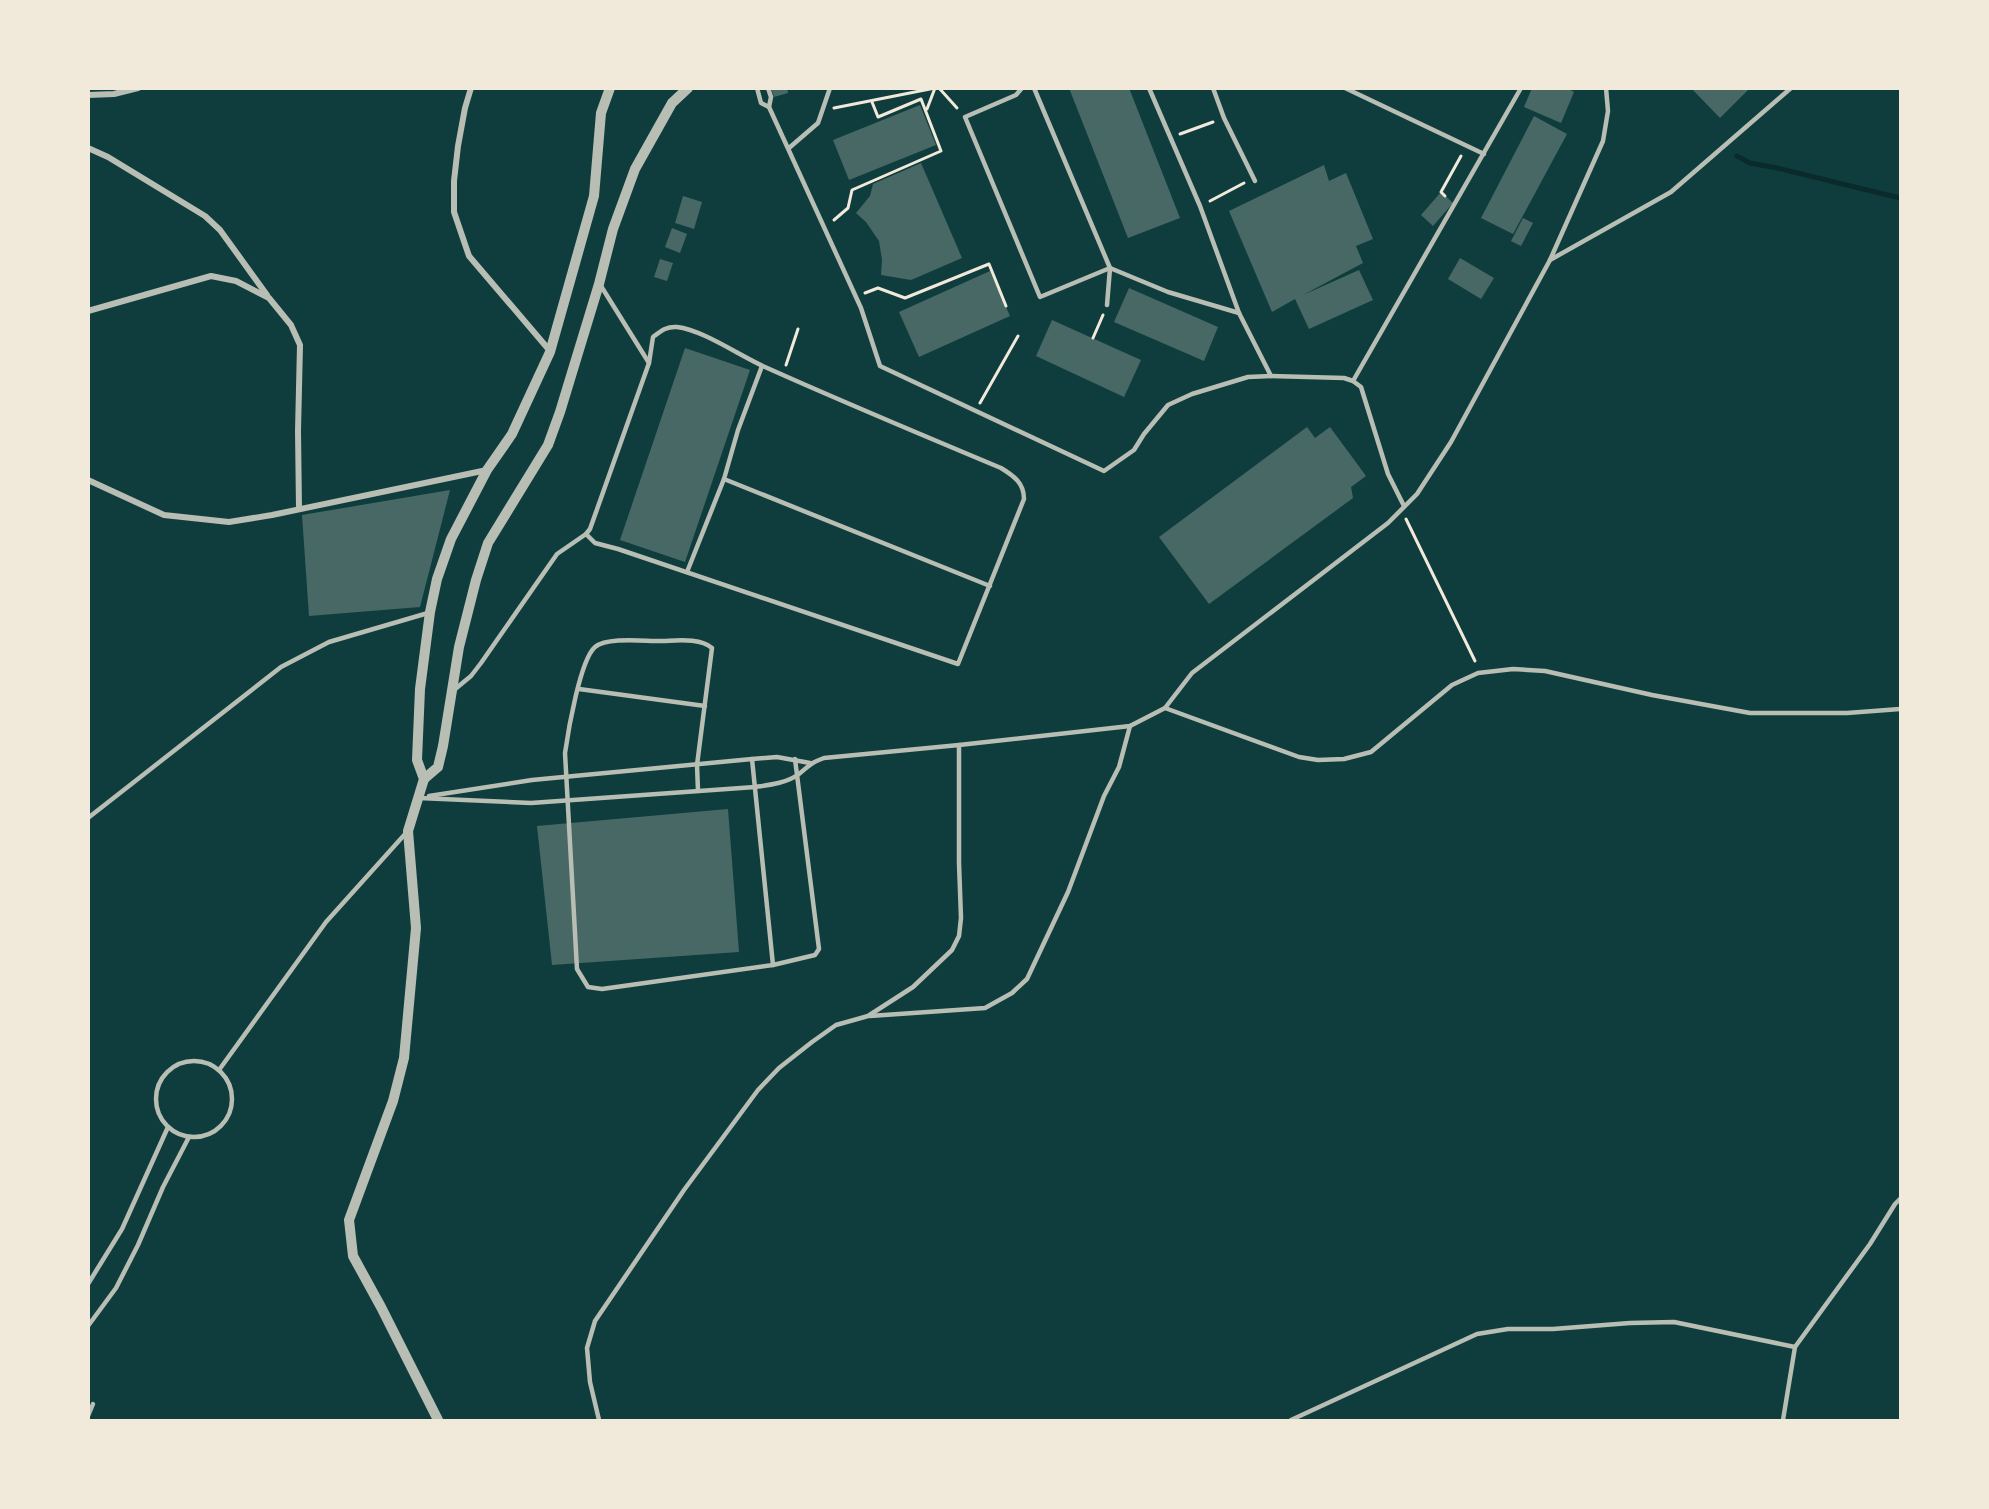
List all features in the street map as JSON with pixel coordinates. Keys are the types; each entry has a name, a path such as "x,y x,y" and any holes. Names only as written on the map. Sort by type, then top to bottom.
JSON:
{"street":[{"path":"88,95 138,88"},
{"path":"471,88 458,146 454,181 454,212 470,256 550,352"},
{"path":"424,779 417,760 420,689 430,612 437,579 451,540 487,470 512,434 550,352 594,196 601,113 610,88"},
{"path":"438,1420 353,1256 349,1234 352,1209 393,1101 404,1058 416,928 408,831 424,779 438,767 459,647 488,543 548,445 599,284 614,228 635,169 672,103 688,88"},
{"path":"88,148 108,157 205,216 220,230 269,298 291,324 300,345 299,509"},
{"path":"88,311 211,276 236,281 269,298"},
{"path":"88,480 165,515 229,522 487,470"}],"lane":[{"path":"757,88 761,103 769,107"},
{"path":"768,88 771,97 769,107 861,308 880,366 1104,471 1134,450 1168,405 1192,394 1248,377 1344,378 1361,387 1388,474 1403,507"},
{"path":"789,148 818,123 830,88"},
{"path":"1022,88 1016,95 964,117 1040,297 1110,268 1168,292 1239,313"},
{"path":"1034,88 1110,268 1107,305"},
{"path":"1149,88 1200,206 1239,313 1271,376"},
{"path":"1213,88 1224,118 1254,179"},
{"path":"1345,88 1484,154"},
{"path":"1353,381 1521,88"},
{"path":"419,798 531,803 755,787 782,782 798,775 810,763 824,758 1130,726 1165,708 1192,674 1388,523 1416,494 1451,442 1550,260 1603,141 1608,111 1606,88"},
{"path":"1550,260 1671,192 1791,88"},
{"path":"599,284 649,363"},
{"path":"452,691 476,669 557,554 590,529 649,363 653,337 666,327 679,327 719,343 762,366 1001,468 1022,485 1024,499 958,664 595,543 586,534"},
{"path":"687,572 724,479 738,430 762,366"},
{"path":"724,479 990,586"},
{"path":"88,818 281,667 329,642 430,612"},
{"path":"698,791 697,765 713,652 710,646 691,641 618,641 594,648 584,666 565,753 577,969 588,987 602,989 773,966 814,955 819,949 795,759"},
{"path":"1165,708 1299,757 1318,760 1344,759 1371,752 1452,686 1480,673 1514,669 1545,671 1652,696 1750,713 1847,713 1900,709"},
{"path":"579,689 705,706"},
{"path":"599,1420 590,1382 587,1348 595,1321 684,1190 758,1089 779,1068 836,1025 868,1017 985,1008 1012,993 1027,979 1068,892 1104,796 1119,767 1130,726"},
{"path":"868,1017 913,987 952,950 959,936 961,918 959,745"},
{"path":"419,798 532,780 752,759 777,757 810,763"},
{"path":"752,759 773,966"},
{"path":"219,1070 326,922 408,831"},
{"path":"195,1061 208,1063 219,1070 228,1081 232,1094 231,1108 225,1121 216,1131 203,1136 189,1137 168,1127 160,1116 156,1104 157,1091 166,1074 182,1063 195,1061"},
{"path":"88,1284 122,1229 168,1127"},
{"path":"88,1326 116,1288 189,1137"},
{"path":"1783,1420 1795,1347 1900,1199"},
{"path":"1291,1420 1477,1334 1508,1329 1553,1329 1674,1322 1795,1347"},
{"path":"88,1416 93,1404"}],"path":[{"path":"824,106 836,109 936,88"},
{"path":"926,110 936,88"},
{"path":"936,88 964,117"},
{"path":"825,227 848,208 852,190 941,151 921,99 878,117 872,102"},
{"path":"1170,137 1224,118"},
{"path":"1455,203 1441,192 1466,146"},
{"path":"1200,206 1254,179"},
{"path":"878,288 905,298 989,264 1006,306"},
{"path":"1093,338 1107,305"},
{"path":"783,375 798,329"},
{"path":"988,387 1018,336"},
{"path":"1403,507 1480,673"}],"building":[{"path":"771,88 787,88 788,93 774,97"},
{"path":"1069,88 1129,88 1180,218 1128,238"},
{"path":"1532,88 1567,88 1574,92 1561,123 1524,107"},
{"path":"1691,88 1750,88 1720,118"},
{"path":"920,105 936,145 849,180 833,140"},
{"path":"1534,116 1567,134 1513,234 1481,218"},
{"path":"921,163 962,258 911,280 881,275 882,260 879,241 866,222 856,213 870,196 873,184"},
{"path":"1324,165 1329,181 1346,173 1373,239 1356,246 1363,263 1303,295 1359,270 1373,300 1309,329 1295,299 1272,312 1229,211"},
{"path":"1441,192 1453,203 1433,226 1421,215"},
{"path":"683,196 702,202 694,229 675,223"},
{"path":"1523,218 1533,223 1521,246 1511,241"},
{"path":"672,228 687,234 680,253 665,247"},
{"path":"1460,258 1494,278 1481,299 1448,279"},
{"path":"660,259 673,263 667,281 654,277"},
{"path":"990,271 1010,316 919,357 899,312"},
{"path":"1129,288 1218,327 1204,361 1114,322"},
{"path":"1052,320 1141,360 1124,397 1036,356"},
{"path":"685,348 750,370 685,562 620,540"},
{"path":"1307,427 1315,438 1330,427 1366,476 1351,487 1353,498 1209,604 1159,537"},
{"path":"450,490 420,607 309,616 302,515"},
{"path":"728,809 739,952 552,965 537,826"}],"waterway":[{"path":"1737,156 1750,163 1900,198"}]}
